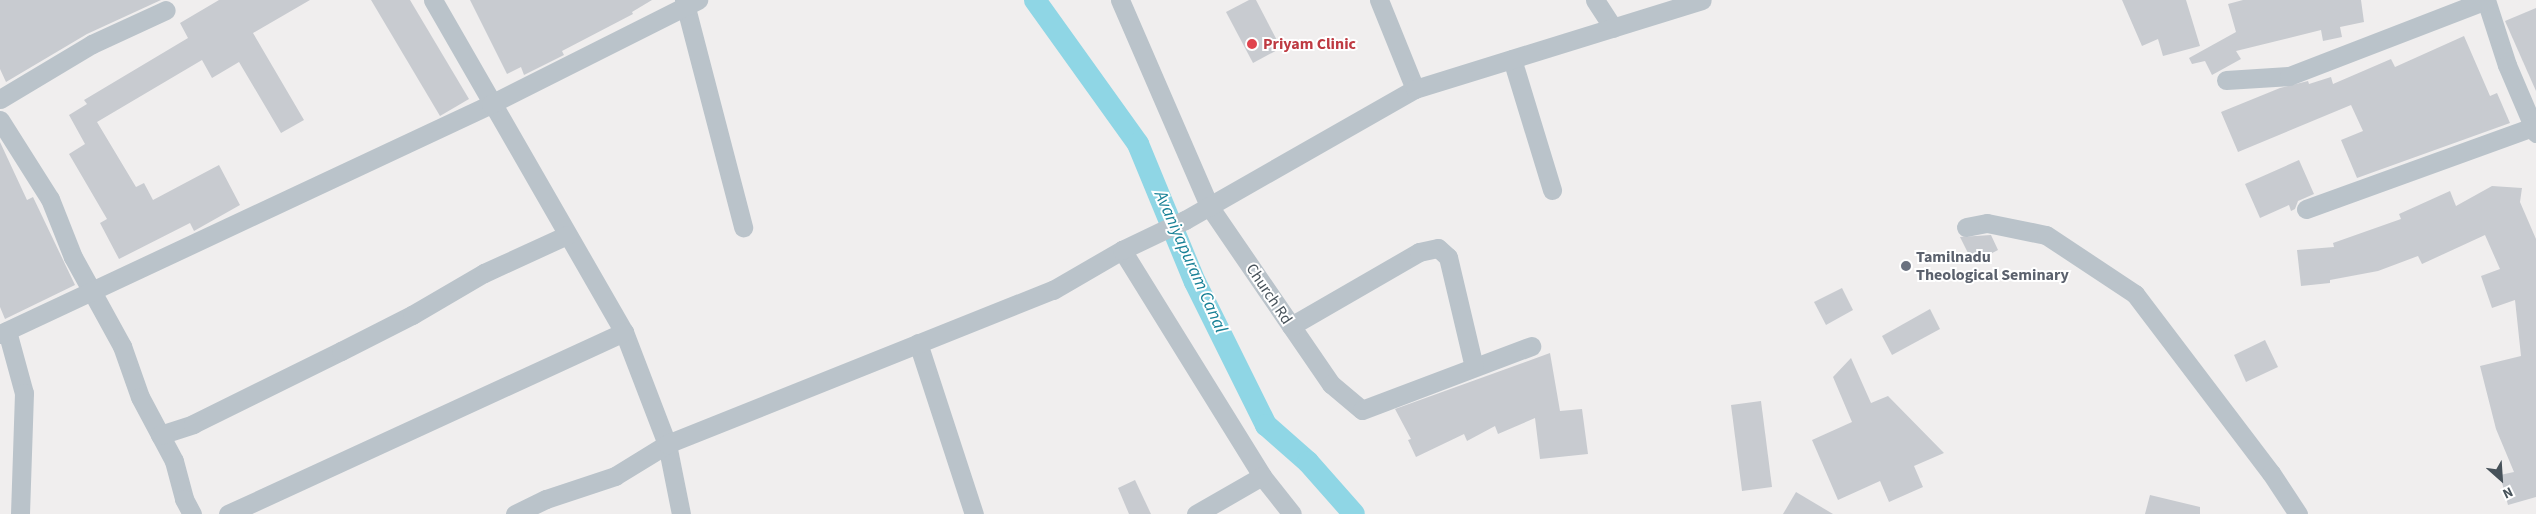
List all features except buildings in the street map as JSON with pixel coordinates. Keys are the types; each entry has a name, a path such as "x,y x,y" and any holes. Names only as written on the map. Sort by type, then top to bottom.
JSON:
{"street":[{"path":"433,0 491,104 624,332 667,444 681,514"},
{"name":"Church Rd","path":"1120,0 1209,206 1331,384 1362,410 1531,346"},
{"path":"1379,0 1416,90"},
{"path":"1595,0 1613,28"},
{"path":"515,514 546,499 615,476 667,444 918,342 1053,290 1122,250 1185,220 1416,90 1702,0"},
{"path":"2226,80 2289,76 2486,0 2534,130 2306,209"},
{"path":"20,514 24,393 4,333 491,104 690,2 711,112 728,161 743,226"},
{"path":"0,99 92,44 166,10"},
{"path":"1512,59 1552,190"},
{"path":"0,120 50,199 73,257 94,290 122,346 140,397 174,461 184,499 192,514"},
{"path":"1966,227 1987,223 2046,235 2135,294 2271,473 2298,514"},
{"path":"160,435 193,424 412,315 484,273 567,235"},
{"path":"1291,326 1419,252 1438,248 1448,257 1474,367"},
{"path":"1122,250 1262,476 1292,514"},
{"path":"228,514 624,332"},
{"path":"918,342 974,514"},
{"path":"1196,514 1262,476"}],"waterway":[{"name":"Avaniyapuram Canal","path":"1035,0 1138,144 1195,282 1266,425 1308,462 1354,514"}],"place":[{"name":"Priyam Clinic","path":"1252,44"},
{"name":"Tamilnadu Theological Seminary","path":"1906,266"}]}
